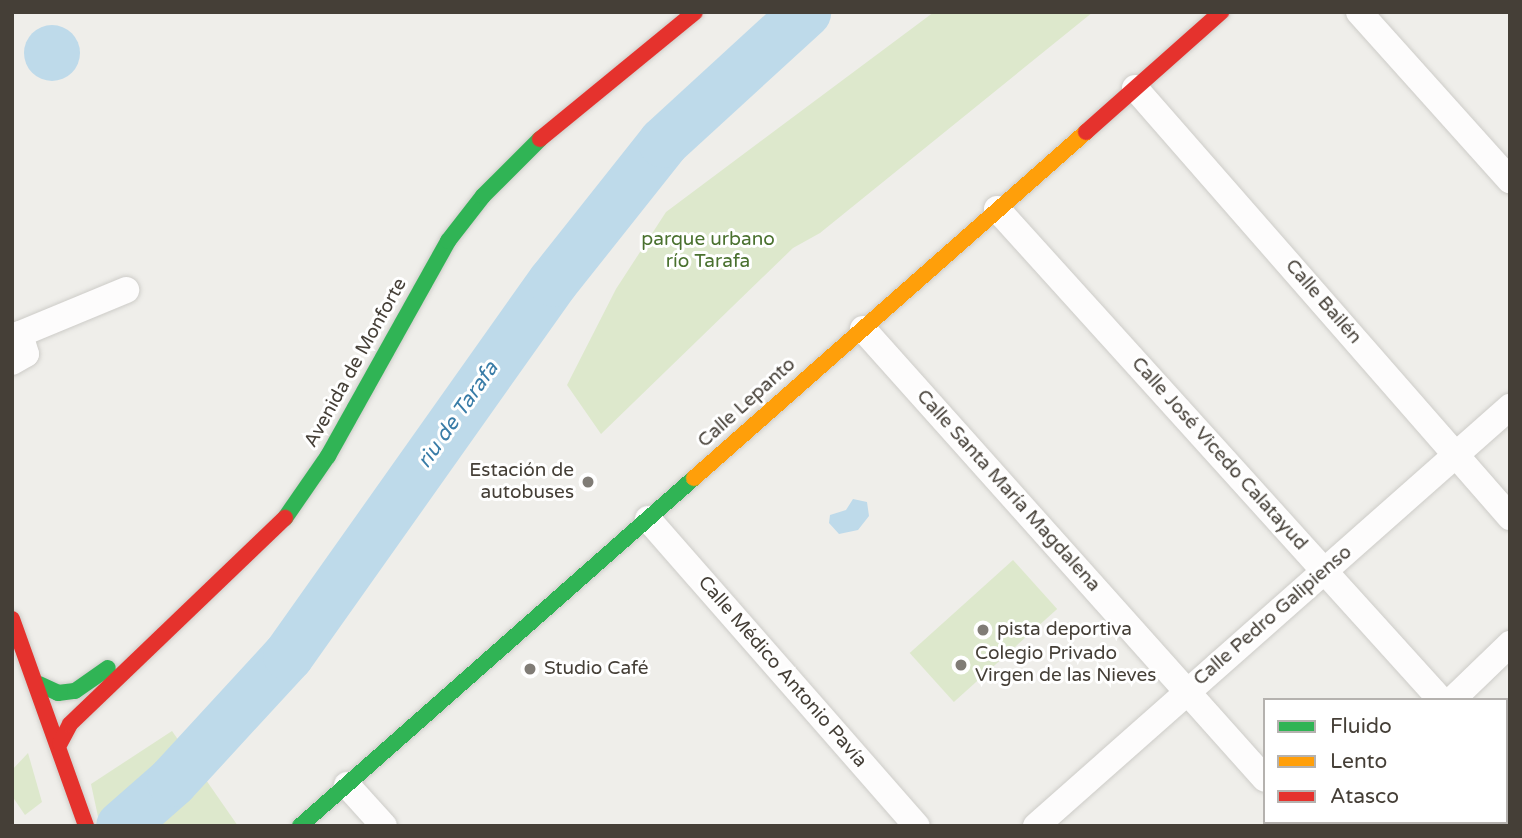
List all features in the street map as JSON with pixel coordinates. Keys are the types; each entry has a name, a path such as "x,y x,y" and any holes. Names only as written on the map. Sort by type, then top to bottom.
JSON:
{"street":[{"name":"Avenida de Monforte","path":"39,684 58,693 75,691 99,676 270,514 319,446 439,230 474,184 521,135 674,12"},
{"name":"Avenida de Monforte","path":"62,750 70,724 287,516 328,456 449,242 483,195 532,145 695,12"},
{"name":"Calle Lepanto","path":"300,826 1221,12"},
{"path":"1359,12 1510,180"},
{"name":"Calle Bailén","path":"1135,88 1510,517"},
{"name":"Calle José Vicedo Calatayud","path":"998,209 1439,698"},
{"path":"12,362 26,354 20,334 126,290"},
{"name":"Calle Santa María Magdalena","path":"863,329 1263,777"},
{"name":"Calle Pedro Galipienso","path":"1036,826 1510,407"},
{"name":"Calle Médico Antonio Pavía","path":"648,519 917,826"},
{"path":"12,618 39,684 86,826"},
{"path":"1453,698 1510,645"},
{"path":"12,661 41,731 69,826"},
{"path":"347,785 384,826"}],"green space":[{"name":"parque urbano río Tarafa","path":"934,12 1093,12 820,233 793,248 601,434 567,385 616,289 666,212"},
{"name":"pista deportiva","path":"1013,560 1057,609 954,702 910,653"},
{"path":"172,731 238,826 100,826 91,784"},
{"path":"28,753 42,802 25,815 12,796 12,770"}],"water":[{"path":"46,25 58,25 68,29 76,37 80,53 76,69 68,77 58,81 46,81 36,77 28,69 24,59 24,47 28,37 36,29"},
{"path":"853,499 867,502 869,516 858,530 839,534 829,523 830,515 846,510"}],"waterway":[{"name":"riu de Tarafa","path":"121,826 172,781 288,655 553,281 663,142 805,12"}],"traffic: fast":[{"path":"285,518 328,456 448,241 483,196 540,139"},
{"path":"300,826 694,478"},
{"path":"39,684 58,693 75,691 108,668"}],"traffic: slow":[{"path":"694,478 1086,132"}],"traffic: jam":[{"path":"540,139 695,12"},
{"path":"1086,132 1221,12"},
{"path":"60,743 70,724 285,518"},
{"path":"12,619 86,826"}],"place":[{"name":"Estación de autobuses","path":"588,482"},
{"name":"pista deportiva","path":"983,630"},
{"name":"Colegio Privado Virgen de las Nieves","path":"961,665"},
{"name":"Studio Café","path":"530,669"}]}
